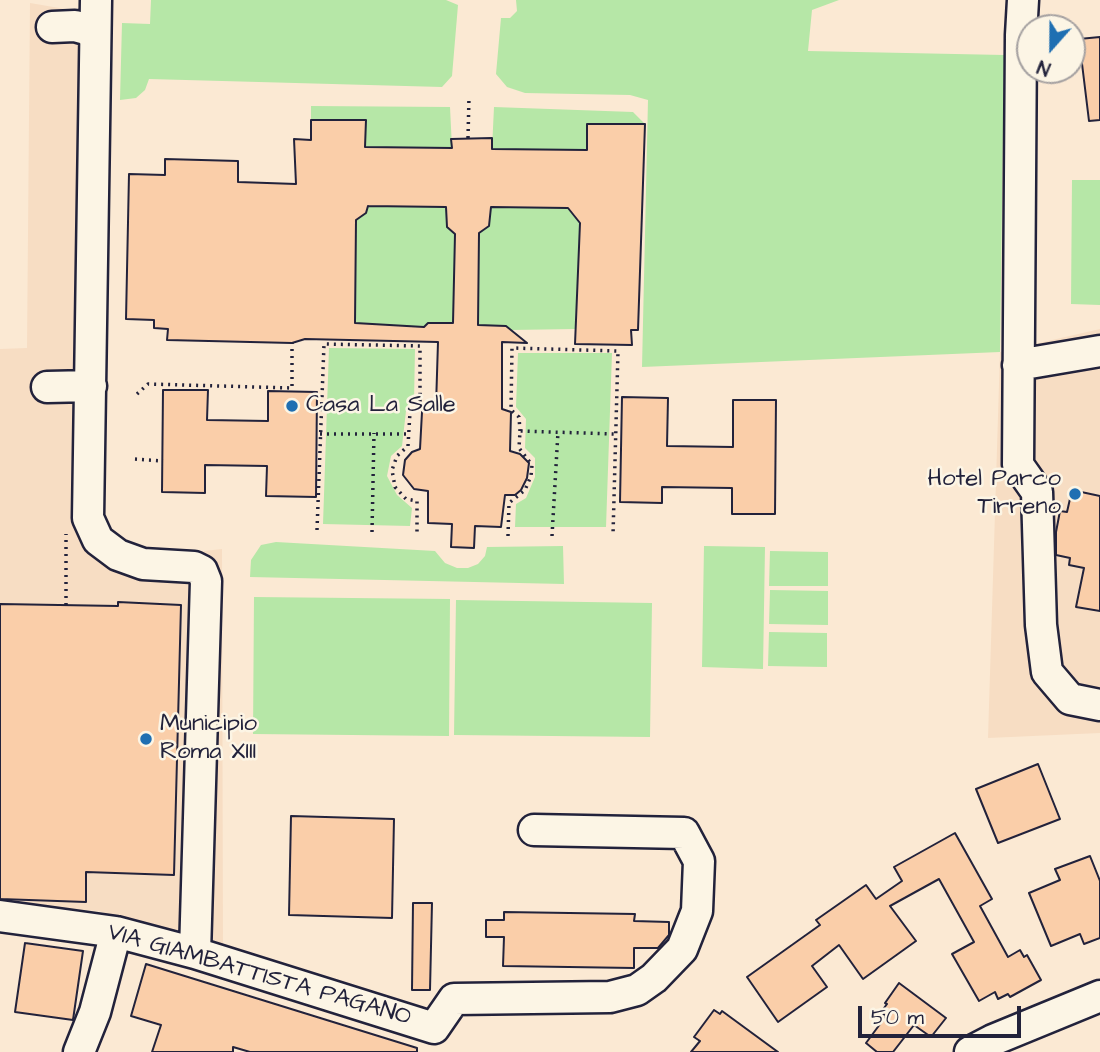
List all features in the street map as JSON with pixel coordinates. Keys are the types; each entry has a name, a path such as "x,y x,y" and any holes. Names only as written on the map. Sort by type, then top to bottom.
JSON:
{"street":[{"path":"96,0 88,515 94,534 107,548 131,560 149,565 191,566 204,575 206,585 195,953"},
{"path":"1023,0 1018,465 1037,492 1041,625 1047,672 1070,699 1100,705"},
{"path":"52,27 75,26 86,29 95,36"},
{"path":"1018,365 1100,351"},
{"path":"47,387 91,386"},
{"path":"438,1040 446,1007 454,999 610,997 637,990 654,978 682,949 697,911 699,861 684,833 534,830"},
{"name":"VIA GIAMBATTISTA PAGANO","path":"0,916 116,932 195,953 438,1040"},
{"path":"79,1052 95,1012 116,932"},
{"path":"970,1052 1100,996"}],"path":[{"path":"468,138 469,97"},
{"path":"137,394 148,384 292,388 292,343"},
{"path":"317,530 324,344 420,346 420,404 410,412 408,446 397,456 391,470 395,487 406,499 418,501 417,534"},
{"path":"508,536 509,503 526,490 532,465 519,448 519,417 511,410 512,348 618,351 613,535"},
{"path":"520,431 614,434"},
{"path":"552,536 558,432"},
{"path":"372,532 374,433"},
{"path":"320,434 408,434"},
{"path":"135,459 163,461"}],"shaded area":[{"path":"30,3 100,15 91,501 107,541 168,555 222,549 223,950 99,911 0,904 0,349 27,348"},
{"path":"1100,329 1100,733 988,738 1000,352"}],"green space":[{"path":"151,0 446,0 458,5 452,76 442,87 149,79 145,90 136,98 120,100 122,23 150,24"},
{"path":"516,0 839,0 812,10 808,51 1004,55 1000,352 642,367 648,100 630,95 525,93 507,87 496,74 501,18 510,18 517,11"},
{"path":"311,106 450,107 452,148 365,147 366,120 311,120"},
{"path":"494,107 633,112 645,124 587,124 587,150 492,149"},
{"path":"1072,180 1100,180 1100,305 1071,304"},
{"path":"368,206 446,207 447,226 455,234 453,323 428,323 424,327 355,323 356,218 366,213"},
{"path":"491,207 571,208 580,218 575,329 511,330 506,326 478,325 479,231 489,226"},
{"path":"329,348 415,349 414,402 406,411 402,446 391,456 387,476 397,495 412,508 410,526 323,524"},
{"path":"518,353 612,353 606,527 515,527 516,504 526,498 535,477 535,458 525,448 526,419 516,407"},
{"path":"276,542 435,551 445,563 457,568 478,564 485,556 487,547 563,546 564,584 250,577 251,560 261,545"},
{"path":"704,546 765,547 763,669 702,667"},
{"path":"770,551 828,552 828,586 769,586"},
{"path":"770,590 828,591 828,625 769,624"},
{"path":"254,597 450,599 449,736 253,734"},
{"path":"456,600 652,603 650,737 454,735"},
{"path":"769,632 827,633 827,667 768,666"}],"building":[{"path":"1100,37 1100,120 1089,121 1084,84 1086,38"},
{"path":"311,120 366,120 365,147 452,148 451,139 492,138 492,149 587,150 587,124 645,124 638,330 631,330 632,345 575,344 580,223 568,208 491,207 489,226 479,233 478,325 506,326 527,343 502,342 502,409 511,412 510,451 520,454 529,463 527,478 521,490 515,495 505,495 501,527 475,526 474,548 451,547 452,524 428,523 428,491 414,489 403,475 405,460 412,452 420,449 422,412 436,406 438,342 167,340 168,329 154,328 154,320 126,319 129,174 165,175 165,159 238,161 238,182 296,184 294,139 311,140","holes":["368,206 446,207 447,227 455,234 453,323 428,323 424,327 355,323 356,220 366,213"]},
{"name":"Casa La Salle","path":"163,390 208,390 207,420 268,421 268,391 317,392 316,497 266,496 267,466 205,465 205,493 162,492"},
{"path":"622,397 668,398 667,446 733,447 733,400 776,400 775,514 732,514 732,488 662,487 662,503 620,502"},
{"path":"1072,490 1100,496 1100,611 1076,607 1084,568 1069,565 1070,558 1056,555 1060,511 1067,512"},
{"path":"118,602 181,605 174,875 86,872 86,902 0,899 0,604 118,606"},
{"path":"1038,764 1060,819 998,843 976,789"},
{"path":"291,816 394,819 392,918 289,915"},
{"path":"955,833 992,899 980,906 1008,957 1020,950 1024,957 1027,955 1041,980 1010,997 1008,994 998,999 995,992 979,1001 952,954 974,942 939,879 890,906 916,941 863,979 839,945 812,966 827,987 778,1022 747,977 820,925 816,920 866,885 876,899 902,881 894,867"},
{"path":"1090,856 1100,881 1100,938 1084,944 1080,934 1051,946 1029,893 1060,880 1055,869"},
{"path":"413,903 432,903 430,990 412,990"},
{"path":"504,912 635,914 634,921 669,922 669,935 658,948 634,948 634,968 503,966 504,937 486,937 486,920 504,920"},
{"path":"25,943 83,951 73,1020 15,1012"},
{"path":"146,964 417,1048 417,1052 250,1052 233,1047 233,1052 152,1052 161,1025 131,1016"},
{"path":"899,983 946,1018 931,1037 914,1025 893,1052 877,1052 866,1043 886,1016 881,1012"},
{"path":"714,1010 720,1014 722,1011 778,1052 691,1052 700,1041 694,1037"}],"place":[{"name":"Casa La Salle","path":"292,406"},
{"name":"Hotel Parco Tirreno","path":"1075,494"},
{"name":"Municipio Roma XIII","path":"146,739"}]}
